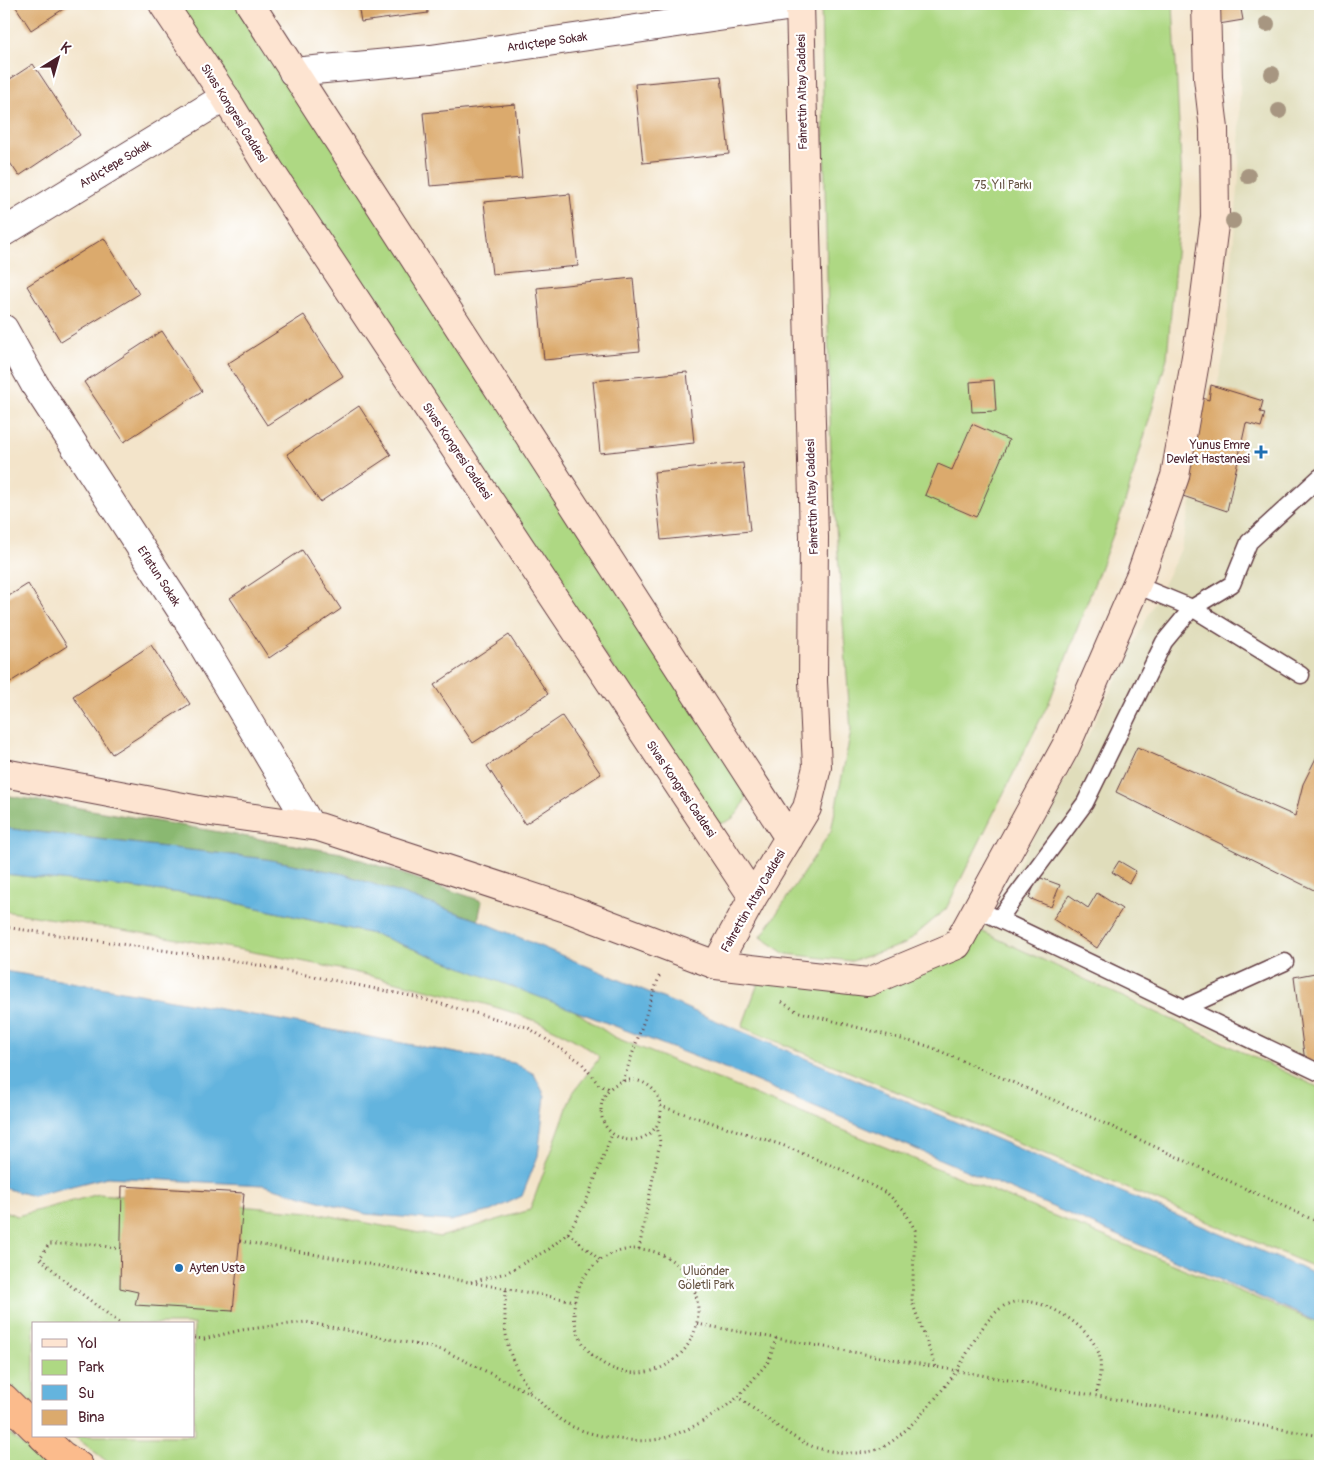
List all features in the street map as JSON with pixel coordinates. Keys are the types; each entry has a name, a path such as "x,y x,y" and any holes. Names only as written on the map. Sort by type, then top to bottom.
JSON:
{"highway":[{"path":"4,1398 32,1426"},
{"path":"44,1438 62,1455 79,1466"}],"street":[{"name":"Sivas Kongresi Caddesi","path":"163,4 226,97 280,186 753,897"},
{"path":"250,4 789,838"},
{"name":"Ardıçtepe Sokak","path":"293,72 430,59 800,4"},
{"name":"Fahrettin Altay Caddesi","path":"716,965 753,897 807,808 817,767 813,680 814,537 800,4"},
{"path":"4,774 204,811 310,826 569,909 716,965 868,982 957,945 988,914 1066,746 1136,585 1175,476 1201,328 1214,217 1214,129 1208,78 1206,4"},
{"name":"Ardıçtepe Sokak","path":"4,232 226,97"},
{"name":"Eflatun Sokak","path":"4,329 35,385 192,627 310,826"}],"lane":[{"path":"1320,477 1249,542 1232,584 1192,608 1164,642 1085,803 988,914 1320,1073"},
{"path":"1136,585 1192,608 1301,675"},
{"path":"1184,1008 1285,962"}],"path":[{"path":"4,927 237,961 411,996 527,1027 581,1062 599,1085 610,1089"},
{"path":"622,1082 656,986"},
{"path":"780,1002 796,1011 928,1046 1056,1101 1320,1223"},
{"path":"639,1249 660,1142 656,1126 660,1106 658,1098 645,1084 636,1081 622,1082 610,1089 604,1097 601,1107 605,1127 612,1134 631,1140 641,1138 656,1126"},
{"path":"660,1106 782,1145 840,1169 888,1194 904,1210 915,1230 912,1302 936,1367"},
{"path":"467,1282 482,1281 506,1273 549,1249 568,1233 586,1202 612,1134"},
{"path":"568,1233 600,1260"},
{"path":"240,1241 575,1301"},
{"path":"118,1322 66,1282 40,1258 49,1244 91,1244 120,1249"},
{"path":"639,1249 660,1254 678,1266 691,1282 698,1303 697,1324 685,1348 676,1358 659,1369 640,1373 619,1371 601,1363 586,1349 577,1331 574,1311 576,1291 586,1274 600,1260 619,1251 639,1249"},
{"path":"506,1290 504,1316 507,1343 515,1369 534,1395 545,1407 572,1426 597,1434 627,1440 663,1438 718,1413 738,1397 769,1361 776,1338"},
{"path":"738,1397 778,1426 817,1448 856,1453 880,1449 904,1430 933,1401 957,1370 978,1336 1001,1307 1026,1300 1054,1310 1083,1329 1098,1351 1101,1369 1096,1396"},
{"path":"195,1338 306,1322 443,1350 534,1395"},
{"path":"697,1324 1320,1436"}],"shaded area":[{"name":"Yunus Emre Devlet Hastanesi","path":"1256,4 1320,4 1320,1083 982,931 1078,756 1181,549 1224,355 1239,177 1241,6"}],"green space":[{"path":"174,4 243,4 750,785 740,810 731,820 717,824"},
{"name":"75. Yıl Parkı","path":"821,4 1173,4 1182,185 1167,358 1124,506 1050,700 946,909 905,944 852,961 786,954 761,937 831,831 851,731 831,458"},
{"path":"4,795 341,853 482,901 478,920 344,874 266,859 4,828"},
{"name":"Uluönder Göletli Park","path":"4,874 200,895 377,935 569,1007 614,1037 1320,1324 1320,1466 113,1466 77,1438 195,1438 195,1322 32,1322 32,1402 13,1388 4,1377 4,1211 17,1216 99,1194 310,1212 440,1237 530,1210 572,1094 600,1057 559,1031 537,1022 491,1006 444,994 318,964 266,954 4,911"},
{"path":"972,927 1320,1088 1320,1269 742,1027 761,975 867,988"},
{"path":"4,1429 47,1466 4,1466"}],"water":[{"path":"4,828 266,859 344,874 478,920 1320,1276 1320,1323 722,1067 377,935 200,895 4,874"},
{"path":"4,971 514,1063 534,1074 545,1096 538,1156 522,1196 491,1211 450,1221 366,1214 263,1185 107,1177 33,1196 4,1188"}],"building":[{"path":"14,4 71,4 31,30"},
{"path":"358,4 427,4 428,13 361,22"},
{"path":"1216,4 1240,4 1243,20 1219,24"},
{"path":"33,64 80,135 19,176 4,154 4,83"},
{"path":"721,76 729,154 643,163 635,84"},
{"path":"515,104 522,178 430,186 423,113"},
{"path":"570,194 578,266 492,274 484,202"},
{"path":"104,238 139,294 61,342 27,286"},
{"path":"633,278 640,351 544,360 537,288"},
{"path":"304,315 343,376 267,425 227,364"},
{"path":"162,331 202,391 124,442 84,382"},
{"path":"687,372 694,443 600,453 593,381"},
{"path":"994,380 996,411 972,412 970,382"},
{"path":"1211,385 1263,401 1260,412 1265,413 1261,427 1246,423 1227,511 1177,494 1202,398 1209,400"},
{"path":"359,406 391,455 320,502 287,454"},
{"path":"972,424 1009,440 976,517 925,495 938,464 952,470"},
{"path":"743,463 750,531 661,540 654,472"},
{"path":"302,550 341,609 269,658 230,598"},
{"path":"28,584 67,646 4,686 4,599"},
{"path":"509,635 548,694 473,743 434,685"},
{"path":"151,645 190,704 112,754 73,696"},
{"path":"562,716 601,774 525,824 487,766"},
{"path":"1137,747 1295,816 1303,784 1320,750 1320,893 1116,792"},
{"path":"1119,861 1136,871 1129,883 1112,872"},
{"path":"1038,877 1060,885 1051,907 1029,898"},
{"path":"1097,893 1122,909 1097,948 1053,919 1069,895 1088,908"},
{"path":"1320,972 1320,1060 1305,1062 1294,977"},
{"name":"Ayten Usta","path":"122,1186 244,1193 233,1311 135,1305 138,1292 120,1288"}],"place":[{"name":"Yunus Emre Devlet Hastanesi","path":"1261,452"},
{"name":"Ayten Usta","path":"179,1268"}]}
